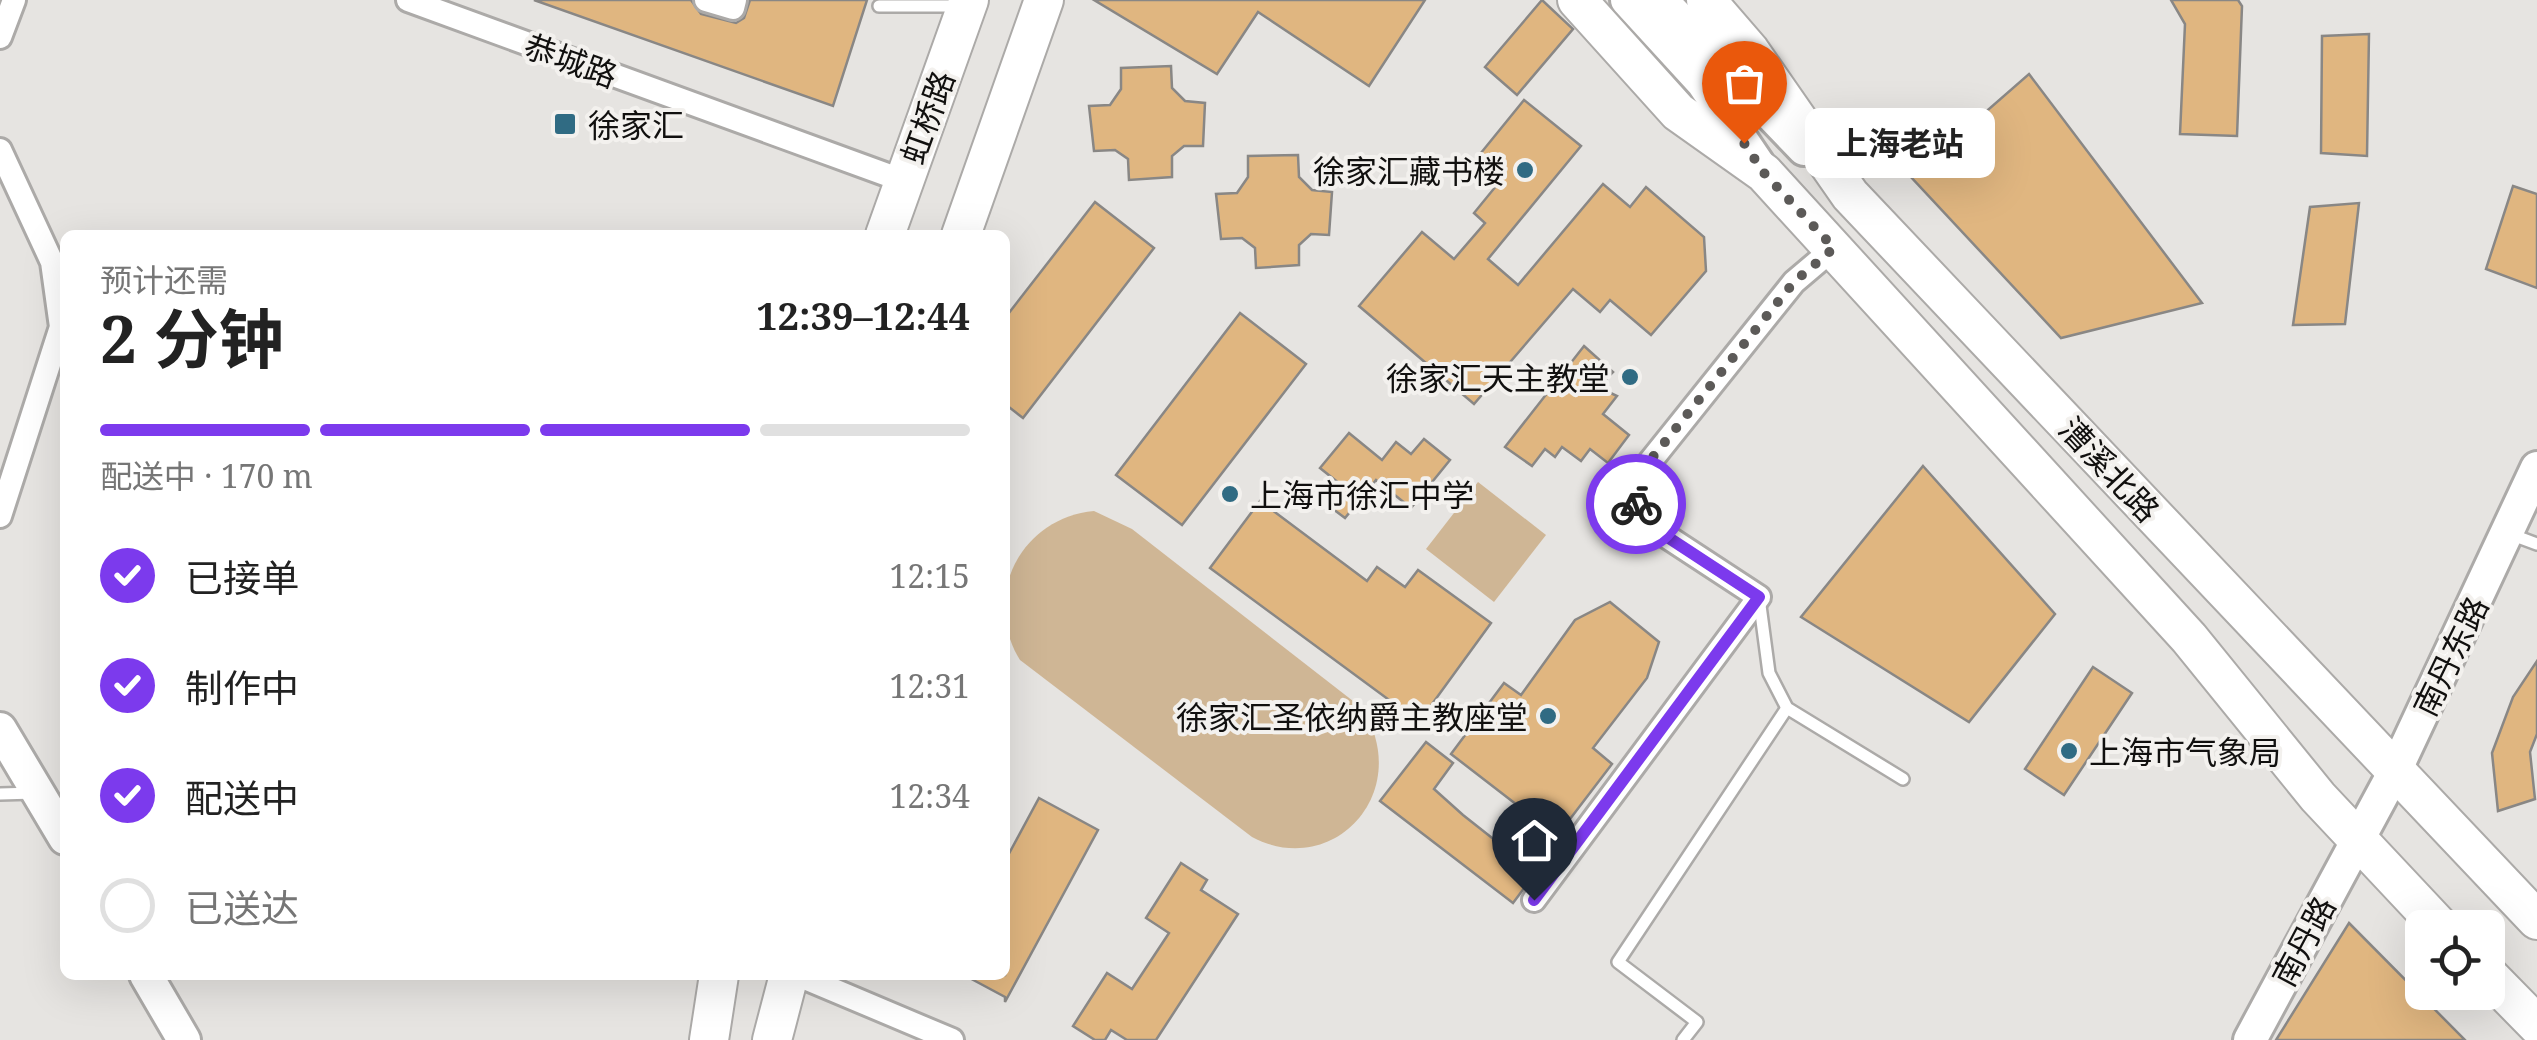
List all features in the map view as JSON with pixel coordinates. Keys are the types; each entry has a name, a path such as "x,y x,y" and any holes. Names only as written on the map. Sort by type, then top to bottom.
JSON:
{"main road":[{"path":"962,230 1044,0"},
{"name":"漕溪北路","path":"1577,0 1678,112 1764,173 1834,248 2189,638 2357,842 2423,910"},
{"path":"1627,0 1702,83 1764,173"},
{"path":"1661,0 1850,194"},
{"name":"漕溪北路","path":"1706,0 1773,82 1850,194 2537,920"},
{"name":"虹桥路","path":"887,230 968,4"},
{"name":"南丹东路","path":"2357,842 2523,539 2537,468"},
{"path":"0,730 60,829"},
{"name":"南丹路","path":"2250,1040 2357,842"},
{"path":"149,980 184,1040"},
{"path":"710,1040 718,980"},
{"path":"772,1040 788,980"},
{"path":"2505,992 2537,1025"}],"street":[{"path":"0,37 14,0"},
{"name":"恭城路","path":"408,0 904,182"},
{"path":"706,0 732,8 735,0"},
{"path":"0,150 52,262 60,320"},
{"path":"1534,900 1759,597 1640,519 1633,493 1644,468 1794,282 1834,248"},
{"path":"0,516 60,330"},
{"path":"810,980 952,1040"}],"lane":[{"path":"879,6 968,4"},
{"name":"漕溪北路","path":"1868,288 1888,334"},
{"path":"1759,597 1770,673 1787,708 1904,779"},
{"name":"漕溪北路","path":"2144,613 2189,638"},
{"path":"1683,1040 1697,1022 1618,962 1787,708"},
{"path":"0,794 38,792"}],"shaded area":[{"path":"1478,482 1546,535 1494,602 1426,549"},
{"path":"1094,511 1132,529 1362,708 1376,739 1379,770 1372,797 1357,820 1336,837 1311,847 1282,847 1252,837 1020,660 1010,638 1010,578 1028,545 1046,528 1068,517"}],"building":[{"path":"534,0 691,0 701,14 736,23 744,18 750,0 867,0 833,106"},
{"path":"1094,0 1425,0 1369,86 1258,12 1217,74"},
{"name":"徐家汇藏书楼","path":"1542,0 1573,29 1517,95 1485,67"},
{"path":"2171,0 2238,0 2242,6 2237,136 2180,134 2185,24"},
{"path":"2369,34 2367,156 2321,153 2322,36"},
{"path":"1171,66 1172,88 1185,101 1205,103 1203,146 1184,146 1172,156 1172,177 1129,180 1128,159 1115,150 1094,151 1089,106 1110,105 1121,89 1121,68"},
{"path":"2029,74 2202,303 2061,338 1911,177"},
{"path":"1524,100 1581,146 1488,259 1518,285 1603,184 1630,207 1646,187 1704,237 1706,271 1651,335 1610,300 1600,312 1573,289 1474,404 1359,306 1422,232 1454,259 1485,223 1474,213 1501,180 1476,159"},
{"path":"1298,155 1299,177 1312,190 1332,192 1329,235 1311,234 1299,245 1299,265 1256,268 1255,248 1242,238 1221,239 1216,194 1237,193 1248,177 1248,156"},
{"path":"2513,186 2537,194 2537,288 2486,269"},
{"path":"1095,202 1154,248 1023,418 1010,408 1010,312"},
{"path":"2359,203 2345,324 2293,325 2310,207"},
{"path":"1240,313 1306,364 1182,525 1116,475"},
{"path":"1584,346 1613,372 1598,387 1617,396 1603,414 1629,435 1608,463 1590,449 1581,461 1562,447 1555,457 1545,449 1532,466 1505,447"},
{"path":"1349,433 1382,460 1396,442 1411,454 1424,439 1450,460 1411,508 1376,480 1345,518 1325,503 1340,484 1320,468"},
{"path":"1923,466 2055,614 1969,722 1801,617"},
{"path":"1260,501 1367,581 1377,567 1405,587 1418,570 1491,623 1419,722 1210,568"},
{"name":"徐家汇圣依纳爵主教座堂","path":"1610,602 1659,642 1647,678 1593,748 1612,764 1570,819 1551,805 1539,822 1451,754 1504,683 1521,695 1575,620"},
{"path":"2537,661 2537,734 2530,752 2535,799 2498,811 2492,753 2513,697"},
{"path":"2093,667 2132,693 2064,795 2025,769"},
{"path":"1426,742 1453,763 1434,789 1463,815 1520,860 1539,836 1554,848 1513,903 1380,801"},
{"path":"1039,798 1098,830 1005,1002 1005,997 973,980 1010,980 1010,852"},
{"path":"1181,863 1207,880 1201,890 1238,914 1156,1040 1127,1040 1111,1030 1105,1040 1095,1040 1073,1026 1107,973 1132,989 1169,933 1146,918"},
{"path":"2349,923 2405,979 2405,1010 2435,1010 2465,1040 2276,1040"}],"way so far":[{"path":"1636,504 1633,493 1644,468 1794,282 1834,248 1764,173 1744,143"}],"place":[{"name":"徐家汇","path":"565,124"},
{"name":"上海老站","path":"1744,143"},
{"name":"徐家汇藏书楼","path":"1525,170"},
{"name":"徐家汇天主教堂","path":"1630,377"},
{"name":"上海市徐汇中学","path":"1230,494"},
{"name":"徐家汇圣依纳爵主教座堂","path":"1548,716"},
{"name":"上海市气象局","path":"2069,751"}],"route":[{"path":"1534,900 1759,597 1640,519 1636,504"}]}
